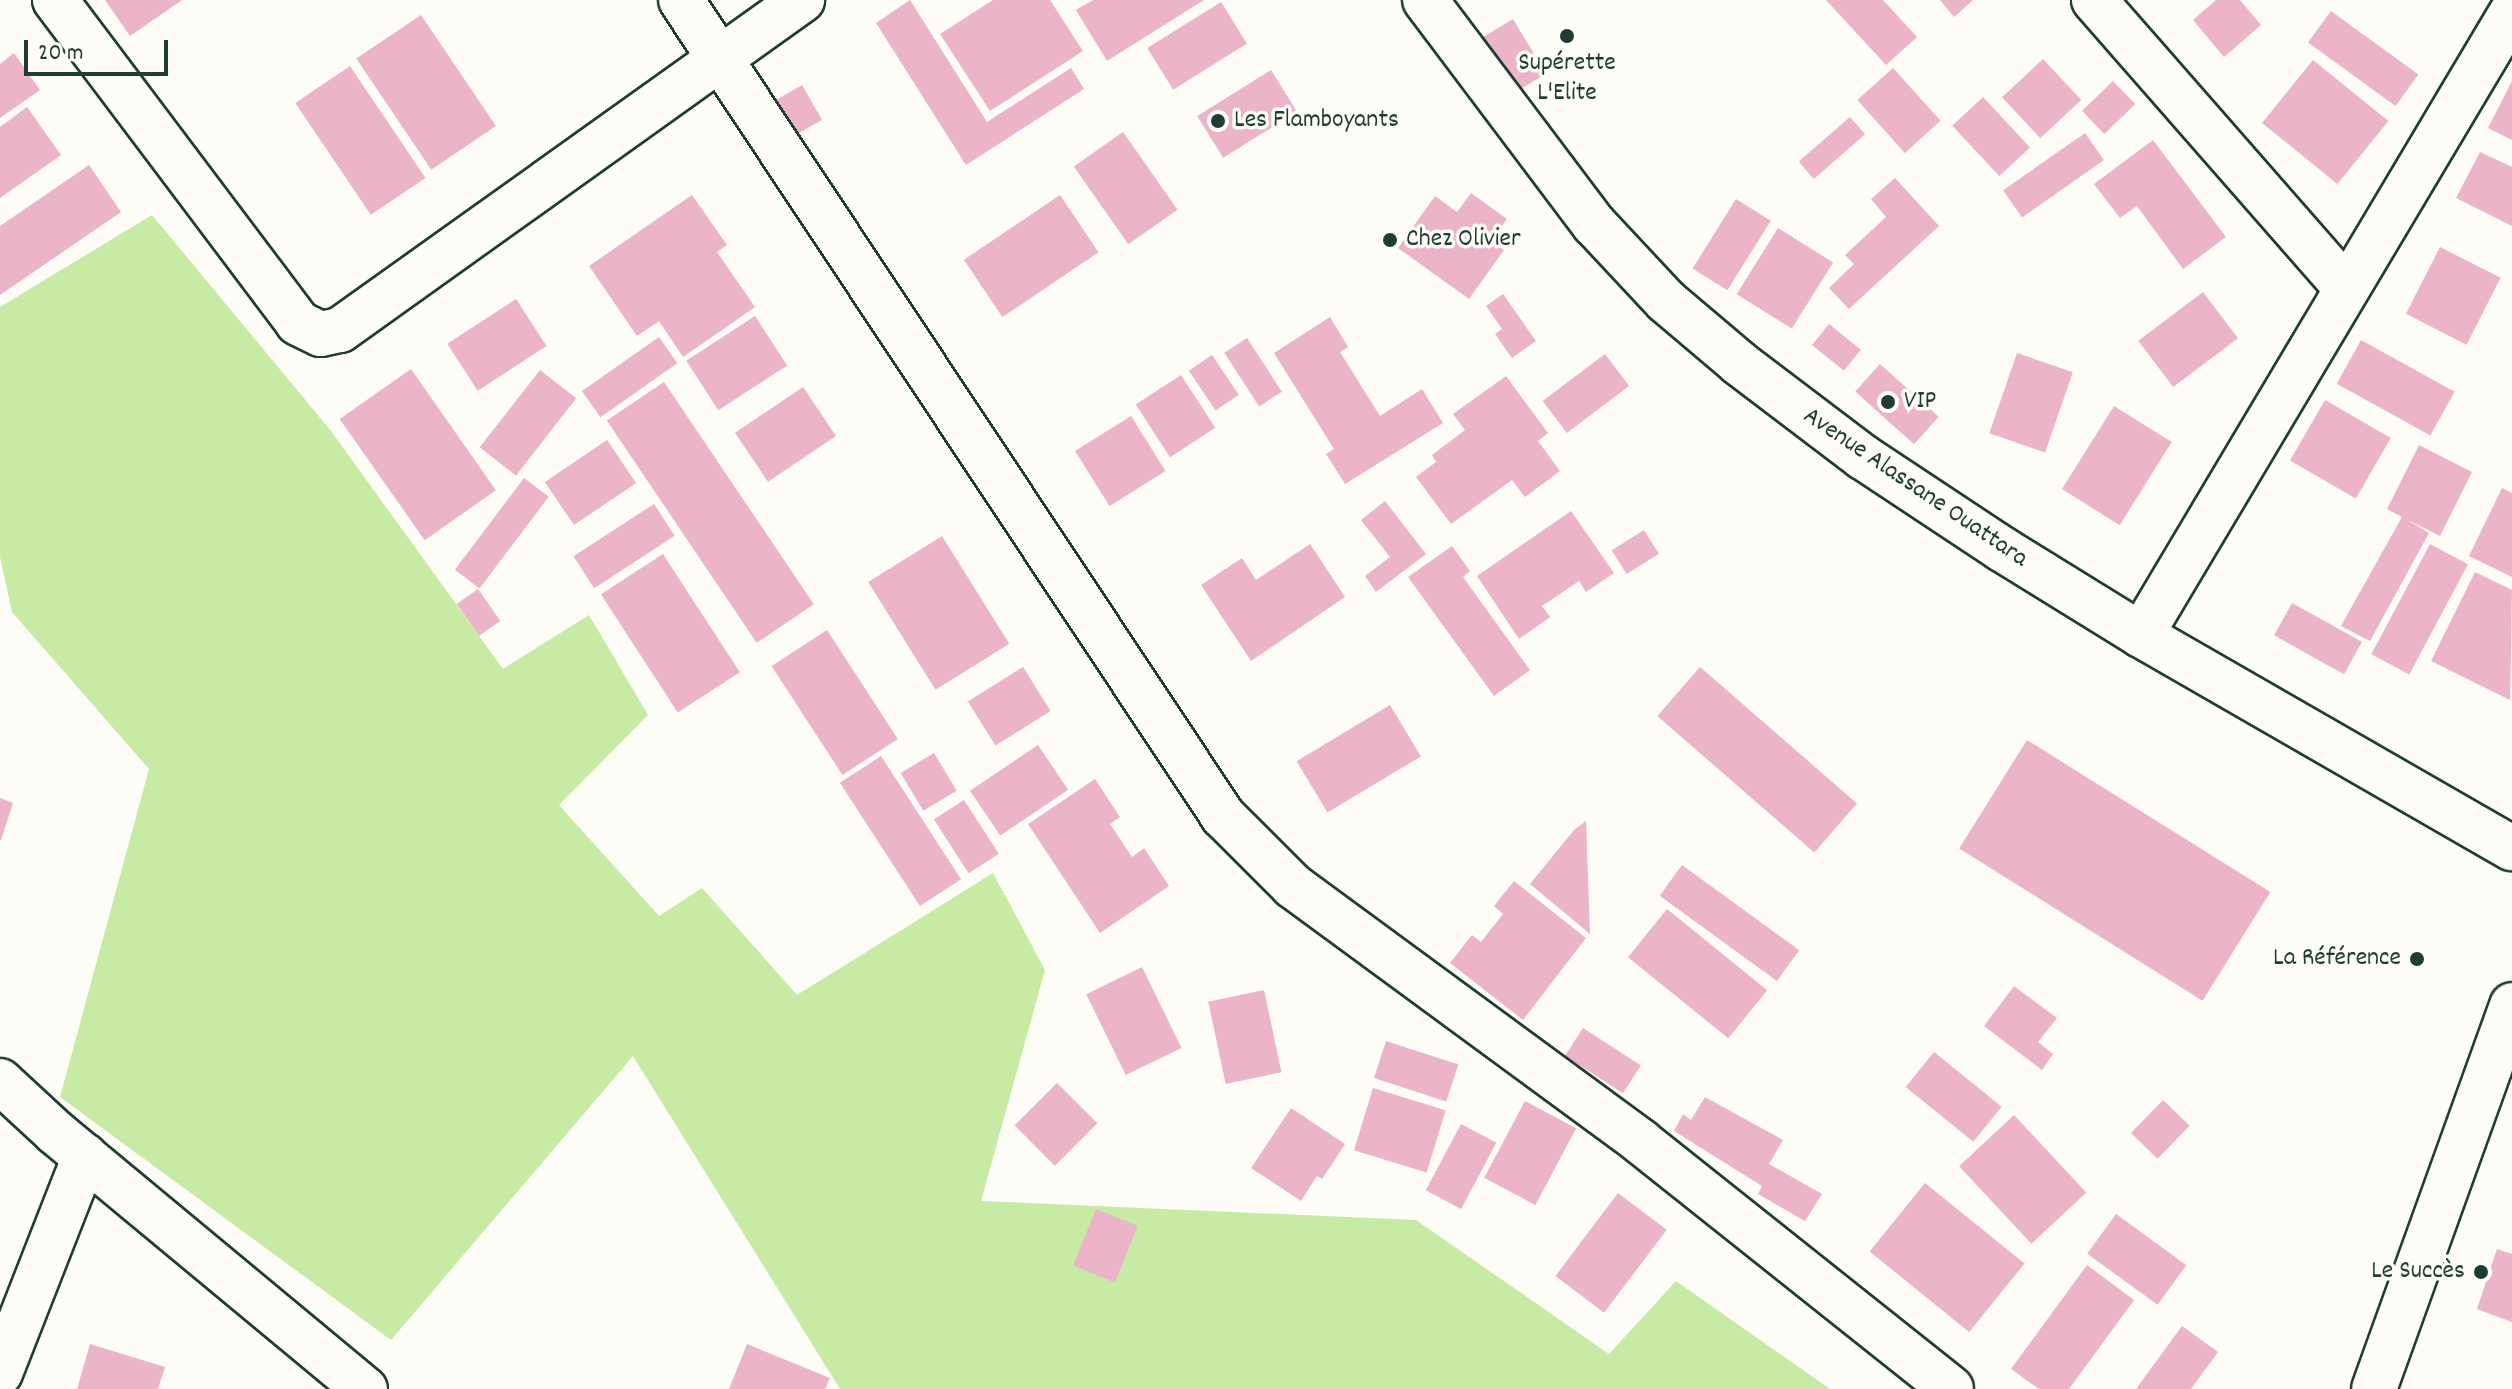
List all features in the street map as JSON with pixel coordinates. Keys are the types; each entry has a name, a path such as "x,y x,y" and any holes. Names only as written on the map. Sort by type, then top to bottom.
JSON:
{"street":[{"path":"55,0 298,323 321,334 340,330 802,0"},
{"path":"681,0 1223,816 1293,886 1641,1142 1951,1389"},
{"name":"Avenue Alassane Ouattara","path":"1425,0 1594,224 1666,301 1739,363 1863,457 2141,635 2512,848"},
{"path":"2094,0 2346,288"},
{"path":"2141,635 2512,12"},
{"path":"2374,1389 2512,1005"},
{"path":"0,1081 85,1156 365,1389"},
{"path":"0,1373 85,1156"}],"green space":[{"path":"152,215 331,431 503,669 589,615 648,715 559,805 659,916 702,888 797,995 993,873 1045,970 981,1201 1416,1220 1609,1354 1676,1281 1830,1389 840,1389 633,1056 391,1340 60,1097 149,769 12,612 0,557 0,307"}],"building":[{"path":"105,0 182,0 130,36"},
{"path":"910,0 987,122 1071,68 1084,89 966,165 876,23"},
{"path":"993,0 1050,0 1083,51 990,111 940,34"},
{"path":"1093,0 1204,0 1107,61 1076,10"},
{"path":"1826,0 1883,0 1917,37 1886,65"},
{"path":"1940,0 1973,0 1954,17"},
{"path":"2216,0 2240,0 2261,25 2224,57 2193,20"},
{"path":"1221,2 1247,44 1173,90 1147,48"},
{"path":"2331,11 2418,74 2395,106 2308,43"},
{"path":"421,15 496,126 431,170 356,59"},
{"path":"1513,19 1546,74 1506,98 1473,43"},
{"path":"14,53 40,90 0,118 0,64"},
{"path":"2043,59 2081,100 2040,138 2002,97"},
{"path":"2313,60 2388,121 2337,184 2262,123"},
{"path":"350,66 425,178 371,215 295,103"},
{"path":"1893,68 1941,121 1905,153 1857,100"},
{"path":"1271,70 1297,112 1223,158 1197,116"},
{"path":"2113,81 2135,104 2104,134 2082,111"},
{"path":"2512,81 2512,140 2488,128"},
{"path":"802,85 822,120 795,135 775,100"},
{"path":"1983,97 2030,147 1999,176 1952,126"},
{"path":"27,107 61,155 0,198 0,127"},
{"path":"1850,117 1865,134 1814,179 1799,162"},
{"path":"1123,132 1177,210 1128,244 1074,166"},
{"path":"2085,133 2104,160 2022,217 2003,190"},
{"path":"2153,140 2226,237 2183,269 2137,206 2120,218 2094,184"},
{"path":"2480,152 2512,167 2512,226 2456,198"},
{"path":"89,165 121,212 0,295 0,226"},
{"path":"1895,178 1939,226 1849,309 1829,288 1854,264 1845,255 1886,217 1871,199"},
{"path":"1471,193 1507,219 1491,242 1504,250 1469,299 1398,248 1435,196 1457,212"},
{"path":"692,195 727,245 717,252 755,307 683,357 659,321 637,336 589,266"},
{"path":"1060,195 1099,252 1002,317 964,260"},
{"path":"1736,199 1771,221 1727,290 1693,269"},
{"path":"1778,228 1833,262 1792,329 1737,294"},
{"path":"2440,247 2501,278 2467,345 2406,314"},
{"path":"2203,292 2238,338 2173,387 2138,341"},
{"path":"1503,294 1536,341 1512,358 1495,334 1502,329 1486,306"},
{"path":"516,299 546,346 478,391 447,344"},
{"path":"755,316 787,365 718,410 686,361"},
{"path":"1330,317 1348,347 1340,352 1380,416 1422,389 1443,423 1345,484 1326,454 1334,449 1274,353"},
{"path":"1829,324 1861,350 1844,371 1812,345"},
{"path":"659,337 677,363 600,417 582,391"},
{"path":"1247,338 1282,392 1259,406 1224,353"},
{"path":"2361,340 2455,392 2430,436 2337,384"},
{"path":"2017,353 2073,372 2045,453 1989,433"},
{"path":"1605,354 1629,386 1567,433 1543,401"},
{"path":"1212,355 1239,395 1216,410 1189,371"},
{"path":"1880,364 1939,417 1914,444 1855,391"},
{"path":"411,369 496,490 425,540 340,419"},
{"path":"540,370 576,398 516,476 480,447"},
{"path":"1181,375 1215,428 1170,457 1136,404"},
{"path":"1506,376 1548,433 1538,441 1560,471 1525,497 1512,480 1451,524 1416,477 1436,462 1432,455 1465,430 1453,414"},
{"path":"664,382 814,604 757,643 607,421"},
{"path":"803,387 836,436 768,482 735,433"},
{"path":"2325,400 2391,438 2356,499 2290,461"},
{"path":"2114,406 2172,442 2120,525 2062,489"},
{"path":"1131,416 1165,471 1109,506 1075,451"},
{"path":"607,440 636,483 574,525 545,482"},
{"path":"2419,445 2472,472 2440,536 2408,520 2429,533 2370,641 2341,626 2402,517 2387,509"},
{"path":"524,478 549,497 480,588 455,570"},
{"path":"2502,488 2512,493 2512,577 2469,556"},
{"path":"1385,501 1426,554 1376,592 1365,576 1390,557 1361,520"},
{"path":"654,504 675,536 594,588 573,556"},
{"path":"1571,511 1614,573 1586,592 1579,581 1542,606 1550,617 1519,639 1477,576"},
{"path":"1644,530 1659,554 1627,574 1612,550"},
{"path":"942,536 1009,644 936,690 868,582"},
{"path":"1310,544 1345,597 1251,661 1201,585 1242,558 1256,580"},
{"path":"2430,544 2468,564 2409,675 2371,654"},
{"path":"1452,546 1470,571 1463,577 1530,670 1494,696 1408,577"},
{"path":"663,554 740,672 678,713 601,594"},
{"path":"2475,572 2512,590 2510,700 2431,661"},
{"path":"478,589 500,621 479,636 457,604"},
{"path":"2292,603 2362,642 2344,674 2274,635"},
{"path":"827,630 898,739 842,775 772,666"},
{"path":"1023,667 1051,711 995,746 968,701"},
{"path":"1700,667 1857,803 1814,853 1657,716"},
{"path":"1390,705 1421,756 1327,813 1297,761"},
{"path":"2027,740 2270,892 2203,1001 1959,849"},
{"path":"1038,745 1068,790 1000,836 970,791"},
{"path":"934,753 957,791 923,811 901,773"},
{"path":"881,756 961,879 920,906 840,783"},
{"path":"1095,779 1120,817 1110,824 1132,857 1144,848 1169,886 1100,933 1028,824"},
{"path":"0,798 13,803 1,840 0,840"},
{"path":"964,800 999,854 969,873 934,820"},
{"path":"1586,821 1590,934 1530,884 1574,830"},
{"path":"1682,865 1799,950 1777,981 1660,896"},
{"path":"1514,881 1586,938 1523,1020 1450,963 1472,935 1481,942 1503,914 1494,906"},
{"path":"1667,909 1767,990 1728,1038 1628,957"},
{"path":"1142,967 1181,1048 1126,1075 1086,994"},
{"path":"2014,986 2057,1018 2038,1042 2053,1054 2042,1070 1984,1026"},
{"path":"1264,990 1281,1072 1226,1084 1208,1002"},
{"path":"1583,1028 1641,1066 1623,1093 1565,1056"},
{"path":"1386,1041 1458,1064 1446,1102 1374,1078"},
{"path":"1934,1052 2002,1107 1973,1142 1906,1087"},
{"path":"1057,1083 1097,1123 1055,1166 1015,1125"},
{"path":"1373,1088 1446,1110 1427,1172 1354,1150"},
{"path":"1705,1097 1783,1140 1769,1164 1822,1194 1805,1221 1758,1194 1762,1186 1674,1131 1683,1114 1691,1120"},
{"path":"2163,1100 2190,1126 2158,1159 2131,1133"},
{"path":"1525,1101 1576,1128 1535,1205 1484,1178"},
{"path":"1291,1108 1345,1144 1322,1179 1317,1176 1301,1201 1251,1168"},
{"path":"2014,1115 2086,1193 2031,1244 1959,1166"},
{"path":"1461,1124 1496,1143 1461,1209 1426,1190"},
{"path":"1925,1183 2024,1264 1969,1332 1870,1251"},
{"path":"1618,1193 1667,1230 1604,1313 1555,1276"},
{"path":"1096,1209 1138,1226 1115,1282 1073,1266"},
{"path":"2116,1214 2186,1265 2158,1305 2087,1254"},
{"path":"2497,1249 2512,1254 2512,1322 2477,1309"},
{"path":"2087,1265 2134,1300 2069,1389 2039,1389 2011,1369"},
{"path":"2182,1326 2218,1352 2191,1389 2136,1389"},
{"path":"90,1344 165,1367 158,1389 77,1389"},
{"path":"747,1344 830,1378 825,1389 729,1389"}],"place":[{"name":"Supérette L'Elite","path":"1567,36"},
{"name":"Les Flamboyants","path":"1218,121"},
{"name":"Chez Olivier","path":"1390,240"},
{"name":"VIP","path":"1888,402"},
{"name":"La Référence","path":"2417,959"},
{"name":"Le Succès","path":"2481,1272"}]}
